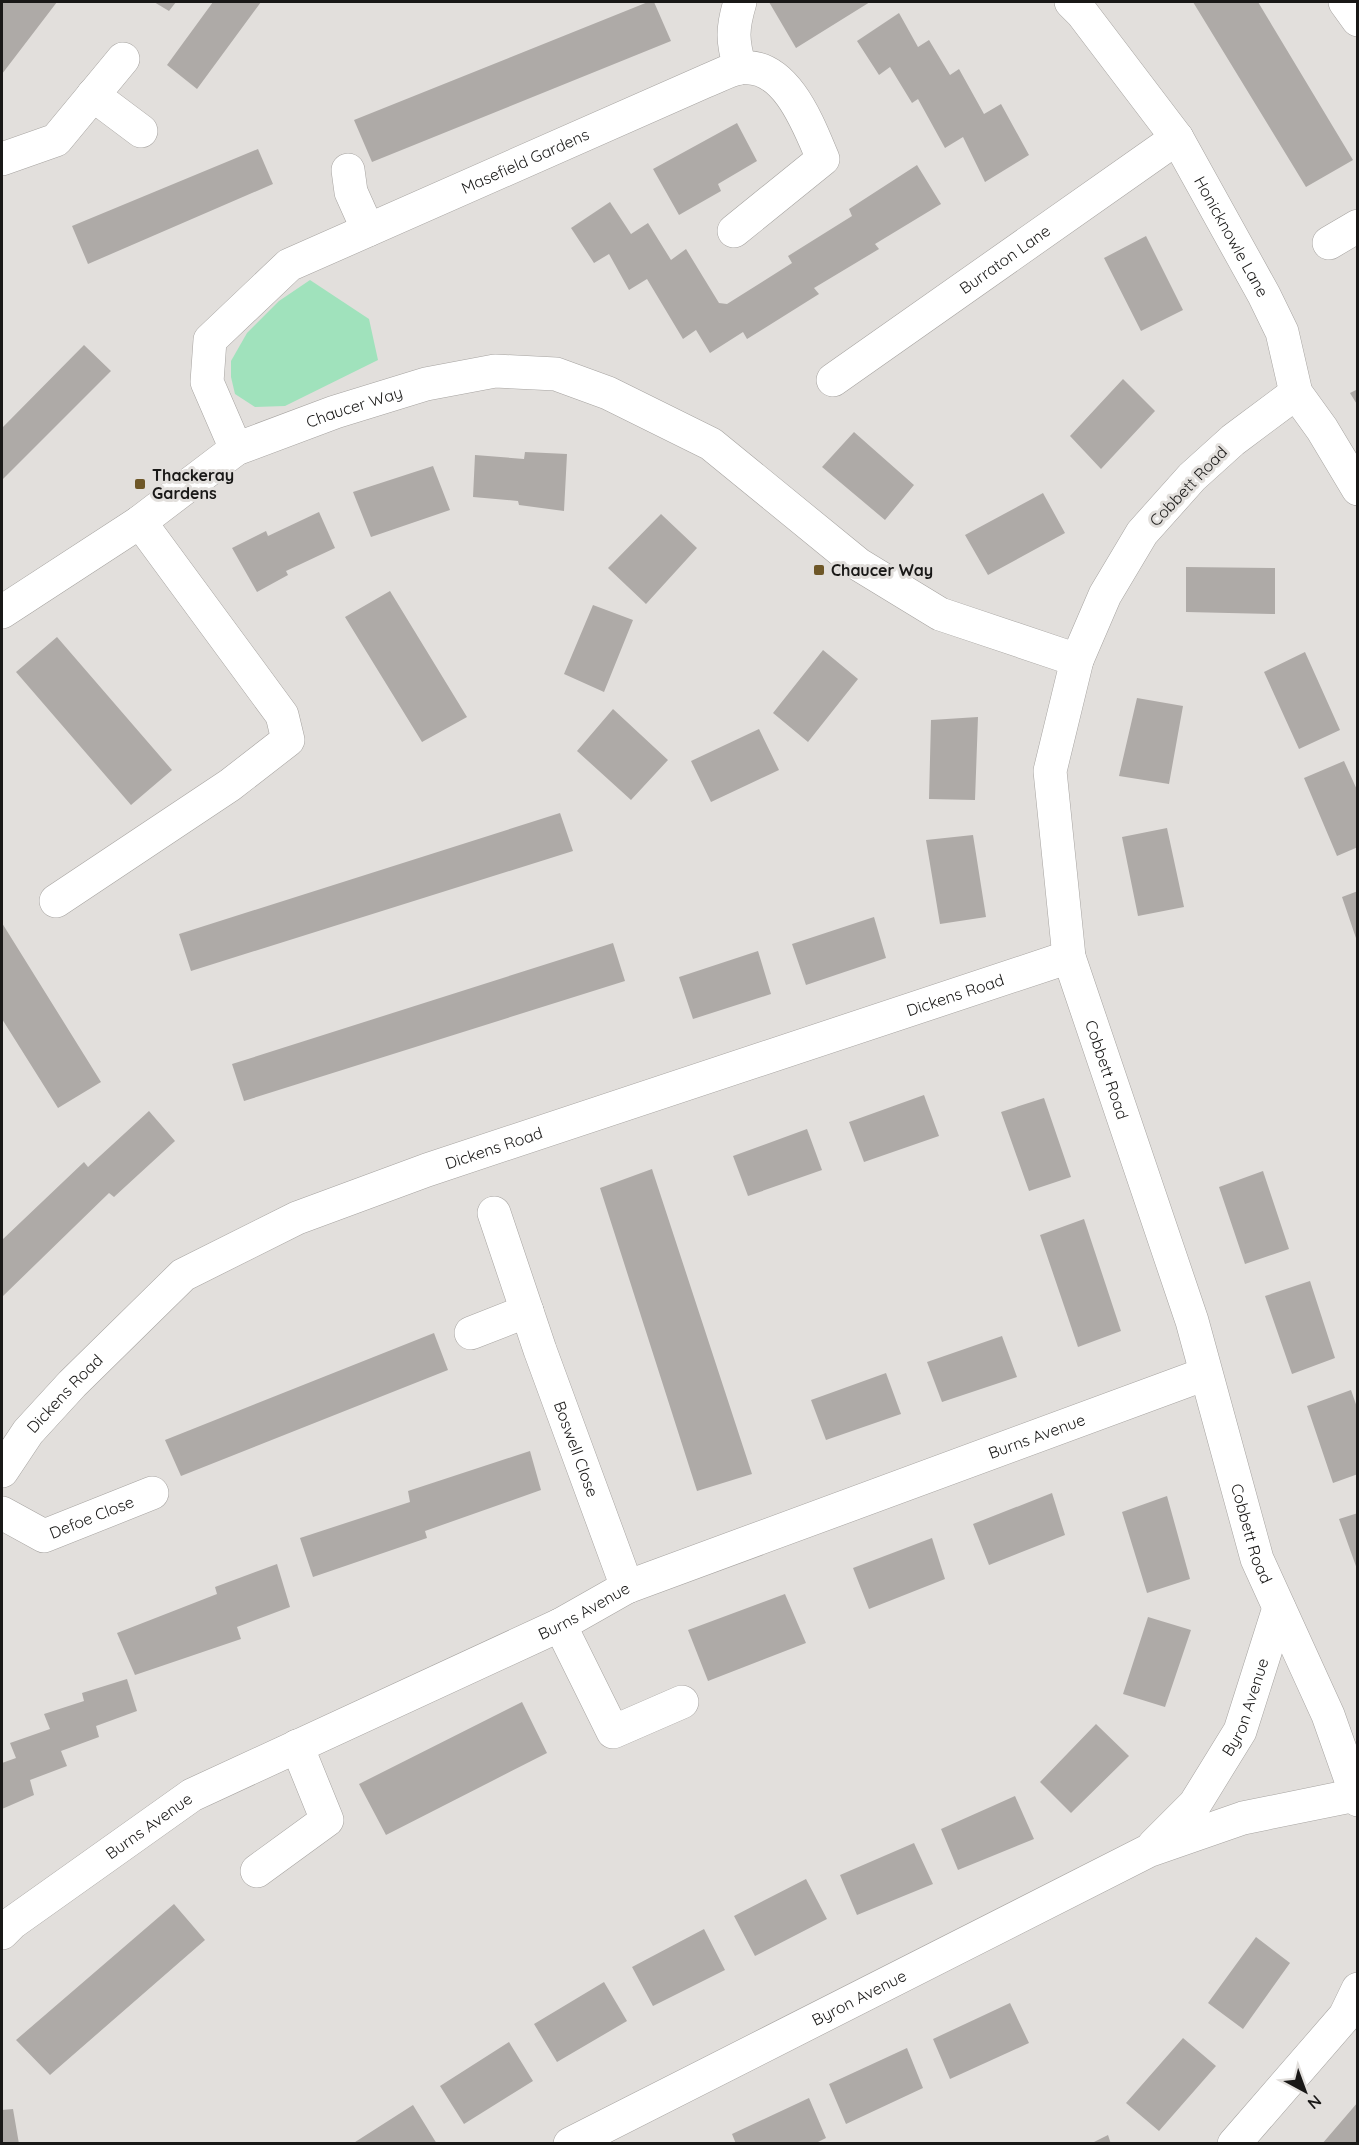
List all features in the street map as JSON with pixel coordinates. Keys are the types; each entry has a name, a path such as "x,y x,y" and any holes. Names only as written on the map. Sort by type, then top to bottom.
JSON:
{"street":[{"path":"734,231 823,159 803,113 782,83 756,69 740,68 733,42 740,2"},
{"path":"1345,2 1358,20"},
{"name":"Honicknowle Lane","path":"1082,5 1177,138 1282,332 1296,393 1322,429 1358,489"},
{"path":"2,159 56,140 123,59"},
{"name":"Masefield Gardens","path":"236,449 207,382 210,340 289,265 740,68"},
{"path":"93,95 141,131"},
{"name":"Burraton Lane","path":"833,380 1177,138"},
{"path":"348,170 351,192 368,230"},
{"path":"1329,243 1358,226"},
{"name":"Chaucer Way","path":"2,612 140,522 236,449 335,412 426,384 495,371 556,374 608,393 711,444 858,564 940,614 1077,660"},
{"name":"Cobbett Road","path":"1296,393 1233,440 1192,477 1142,533 1105,595 1077,660 1050,771 1069,957 1191,1322 1257,1558 1328,1715 1357,1798"},
{"path":"56,901 230,785 288,740 282,715 140,522"},
{"name":"Dickens Road","path":"2,1472 28,1432 72,1384 183,1275 297,1218 458,1160 1069,957"},
{"name":"Boswell Close","path":"494,1212 527,1311 627,1587"},
{"path":"471,1333 527,1311"},
{"name":"Burns Avenue","path":"2,1933 12,1923 192,1795 560,1625 627,1587 1205,1374"},
{"name":"Defoe Close","path":"2,1514 44,1536 152,1493"},
{"name":"Byron Avenue","path":"1148,1851 1195,1804 1240,1731 1279,1608"},
{"path":"560,1625 613,1732 682,1701"},
{"path":"257,1871 327,1820 297,1746"},
{"name":"Byron Avenue","path":"570,2144 1148,1851 1242,1818 1357,1798"},
{"path":"1234,2144 1345,2016 1358,1989"}],"green space":[{"path":"310,280 369,319 378,360 285,406 255,407 235,394 231,377 231,361 247,333 279,301"}],"building":[{"path":"2,2 57,2 2,74"},
{"path":"154,2 176,2 169,11"},
{"path":"213,2 261,2 197,89 167,65"},
{"path":"648,2 654,2 671,41 372,162 354,120"},
{"path":"769,2 870,2 796,48"},
{"path":"1193,2 1258,2 1353,160 1306,187"},
{"path":"899,13 918,47 929,40 950,75 959,69 984,114 1001,104 1029,155 985,182 963,137 945,148 918,99 912,103 890,67 879,75 857,41"},
{"path":"737,123 757,161 718,184 721,191 679,215 653,169"},
{"path":"258,149 273,184 88,264 72,226"},
{"path":"917,165 941,204 875,244 879,249 814,288 819,294 747,339 743,332 710,353 696,330 683,339 647,279 629,290 609,254 594,263 571,228 610,202 631,234 648,223 671,260 686,249 719,303 727,304 792,263 788,256 852,216 849,209"},
{"path":"1146,236 1183,310 1141,331 1104,258"},
{"path":"84,345 111,371 2,480 2,428"},
{"path":"1123,379 1155,411 1101,469 1070,436"},
{"path":"1358,389 1358,406 1350,393"},
{"path":"854,432 914,485 885,520 822,467"},
{"path":"525,452 567,454 564,511 519,505 518,501 473,497 475,455 524,459"},
{"path":"433,466 450,510 371,537 353,492"},
{"path":"1043,493 1065,533 988,575 965,535"},
{"path":"319,512 335,548 286,571 288,575 257,592 232,548 266,531 268,536"},
{"path":"661,514 697,548 646,604 608,568"},
{"path":"1186,567 1275,568 1275,614 1186,612"},
{"path":"390,591 467,717 422,742 345,617"},
{"path":"593,605 633,620 604,692 564,674"},
{"path":"57,637 172,770 131,805 16,672"},
{"path":"823,650 858,679 808,742 773,713"},
{"path":"1305,652 1340,730 1299,749 1264,672"},
{"path":"1137,698 1183,706 1169,784 1119,776"},
{"path":"613,709 668,760 631,800 577,751"},
{"path":"978,717 975,800 929,799 931,720"},
{"path":"759,729 779,770 711,802 691,761"},
{"path":"1344,761 1358,792 1358,847 1337,856 1304,778"},
{"path":"560,813 573,851 191,971 179,934"},
{"path":"1167,828 1184,907 1138,916 1122,837"},
{"path":"973,835 986,917 940,924 926,840"},
{"path":"1358,891 1358,941 1357,941 1342,897"},
{"path":"874,917 886,958 806,985 792,944"},
{"path":"2,923 101,1082 58,1108 2,1019"},
{"path":"613,943 625,981 244,1101 232,1064"},
{"path":"758,951 771,994 693,1019 679,977"},
{"path":"924,1095 939,1136 864,1162 849,1122"},
{"path":"1044,1098 1071,1177 1029,1191 1001,1112"},
{"path":"149,1111 175,1141 114,1197 109,1193 2,1297 2,1240 84,1162 88,1167"},
{"path":"807,1129 822,1170 748,1196 733,1156"},
{"path":"652,1169 752,1474 697,1491 600,1188"},
{"path":"1263,1171 1289,1249 1245,1264 1219,1187"},
{"path":"1084,1219 1121,1331 1078,1347 1040,1235"},
{"path":"1310,1281 1335,1358 1292,1374 1265,1296"},
{"path":"434,1333 448,1370 181,1476 165,1440"},
{"path":"1002,1336 1017,1377 942,1402 927,1362"},
{"path":"886,1373 901,1414 826,1440 811,1400"},
{"path":"1351,1390 1358,1410 1358,1474 1333,1483 1307,1406"},
{"path":"530,1451 541,1490 425,1531 427,1538 313,1577 300,1538 410,1502 408,1491"},
{"path":"1052,1493 1065,1535 989,1565 973,1524"},
{"path":"1167,1496 1190,1579 1147,1593 1122,1512"},
{"path":"1358,1513 1358,1569 1357,1569 1339,1519"},
{"path":"932,1538 945,1579 869,1609 853,1568"},
{"path":"277,1564 290,1607 237,1627 241,1639 135,1675 117,1633 217,1594 215,1587"},
{"path":"785,1594 806,1643 708,1681 688,1630"},
{"path":"1148,1617 1191,1630 1165,1707 1123,1694"},
{"path":"127,1679 137,1711 96,1726 99,1737 61,1751 67,1766 30,1780 34,1795 2,1809 2,1763 16,1758 10,1743 50,1729 44,1714 84,1701 82,1693"},
{"path":"522,1702 547,1753 386,1835 359,1784"},
{"path":"1096,1724 1129,1756 1071,1813 1040,1782"},
{"path":"1015,1796 1034,1839 958,1870 941,1829"},
{"path":"914,1843 933,1884 857,1915 840,1875"},
{"path":"806,1879 827,1919 755,1956 734,1916"},
{"path":"174,1904 205,1940 50,2075 16,2040"},
{"path":"704,1929 725,1970 653,2006 632,1967"},
{"path":"1256,1937 1290,1963 1243,2029 1208,2003"},
{"path":"604,1982 627,2021 557,2062 534,2024"},
{"path":"1010,2003 1029,2043 950,2079 933,2039"},
{"path":"1183,2038 1216,2066 1159,2131 1126,2103"},
{"path":"509,2042 533,2081 464,2124 440,2086"},
{"path":"907,2048 923,2088 846,2124 829,2084"},
{"path":"809,2098 826,2138 814,2144 736,2144 732,2134"},
{"path":"1358,2102 1358,2144 1322,2144"},
{"path":"413,2105 437,2144 352,2144"},
{"path":"13,2109 19,2144 2,2144 2,2110"},
{"path":"1108,2135 1111,2144 1090,2144"}],"place":[{"name":"Thackeray Gardens","path":"140,484"},
{"name":"Chaucer Way","path":"819,570"}]}
